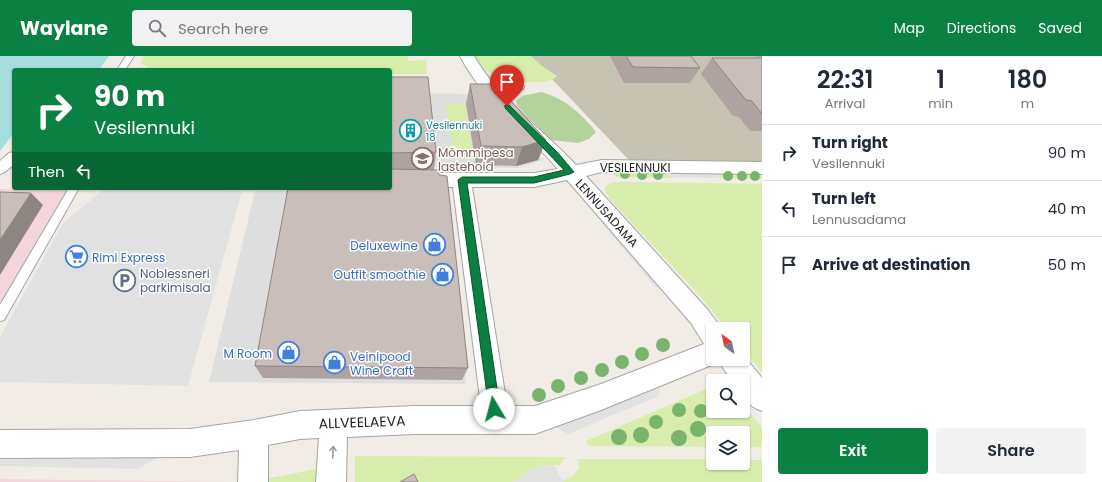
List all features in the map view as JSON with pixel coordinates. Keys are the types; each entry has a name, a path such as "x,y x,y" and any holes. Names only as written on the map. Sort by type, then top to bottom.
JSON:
{"street":[{"name":"LENNUSADAMA","path":"467,56 472,68 497,97 556,154 570,172 698,316 706,327"},
{"path":"0,169 12,158"},
{"name":"VESILENNUKI","path":"392,180 534,180 602,166 762,168"},
{"path":"462,180 496,421"},
{"name":"ALLVEELAEVA","path":"0,444 190,443 254,434 300,425 415,420 536,420 601,397 706,355"},
{"path":"736,366 762,398"},
{"path":"331,482 334,423"},
{"path":"254,434 252,471 254,482"}],"lane":[{"path":"122,68 130,56"},
{"path":"497,97 510,90 520,87"},
{"path":"0,316 73,190"}],"shaded area":[{"path":"530,56 762,56 762,162 629,160"},
{"path":"392,93 486,94 543,160 518,168 392,167"},
{"path":"664,172 721,173 717,178 673,177"},
{"path":"0,189 69,190 0,308"},
{"name":"Noblessneri parkimisala","path":"103,190 242,191 188,386 0,382 0,337 63,223"},
{"path":"255,191 446,192 466,384 209,382"},
{"path":"585,195 669,292 655,287 597,217"},
{"path":"660,384 659,396 568,434 556,427"},
{"path":"0,453 163,455 137,469 0,466"},
{"path":"555,466 563,482 512,482 537,467"},
{"path":"0,479 228,482 0,482"}],"green space":[{"path":"144,56 408,56 408,61 426,60 427,74 392,74 392,68 146,68 147,66 140,64"},
{"path":"460,56 531,56 542,66 557,76 552,80 542,82 525,82 480,70"},
{"path":"541,92 558,98 572,108 596,132 589,139 578,143 551,140 517,106 516,101 522,96"},
{"path":"446,103 465,103 474,160 452,148"},
{"path":"610,172 664,172 674,178 617,177"},
{"path":"721,173 759,173 762,175 762,179 718,178"},
{"path":"610,183 762,184 762,372 750,357 750,322 721,322 700,296 609,198 605,187"},
{"path":"706,389 706,418 750,418 750,413 762,428 762,447 750,447 750,426 706,426 706,447 589,446 586,441"},
{"path":"355,456 565,457 560,465 537,467 512,482 355,482"},
{"path":"578,459 706,459 706,470 750,470 750,460 762,460 762,482 563,482 573,476 579,468"},
{"path":"322,468 321,482 266,482 265,479"}],"water":[{"path":"0,56 109,56 100,68 12,68 12,136 0,151"}],"building":[{"path":"626,56 691,56 700,68 633,67"},
{"path":"712,58 762,58 762,114 752,101 746,100"},
{"name":"Vesilennuki 18","path":"392,77 428,77 436,152 392,153"},
{"path":"470,84 496,84 546,140 522,147 481,146"},
{"path":"392,169 438,170 439,175 447,176 468,368 255,366 288,190 392,190"},
{"path":"0,192 31,193 0,240"},
{"path":"414,474 418,482 400,482"}],"place":[{"name":"Vesilennuki 18","path":"410,131"},
{"name":"Mõmmipesa lastehoid","path":"422,159"},
{"name":"Deluxewine","path":"434,245"},
{"name":"Rimi Express","path":"76,257"},
{"name":"Outfit smoothie","path":"442,274"},
{"name":"Noblessneri parkimisala","path":"124,280"},
{"name":"M Room","path":"288,353"},
{"name":"Veinipood Wine Craft","path":"334,363"}],"route":[{"path":"494,409 462,180 534,180 570,172 556,154 507,106"}]}
